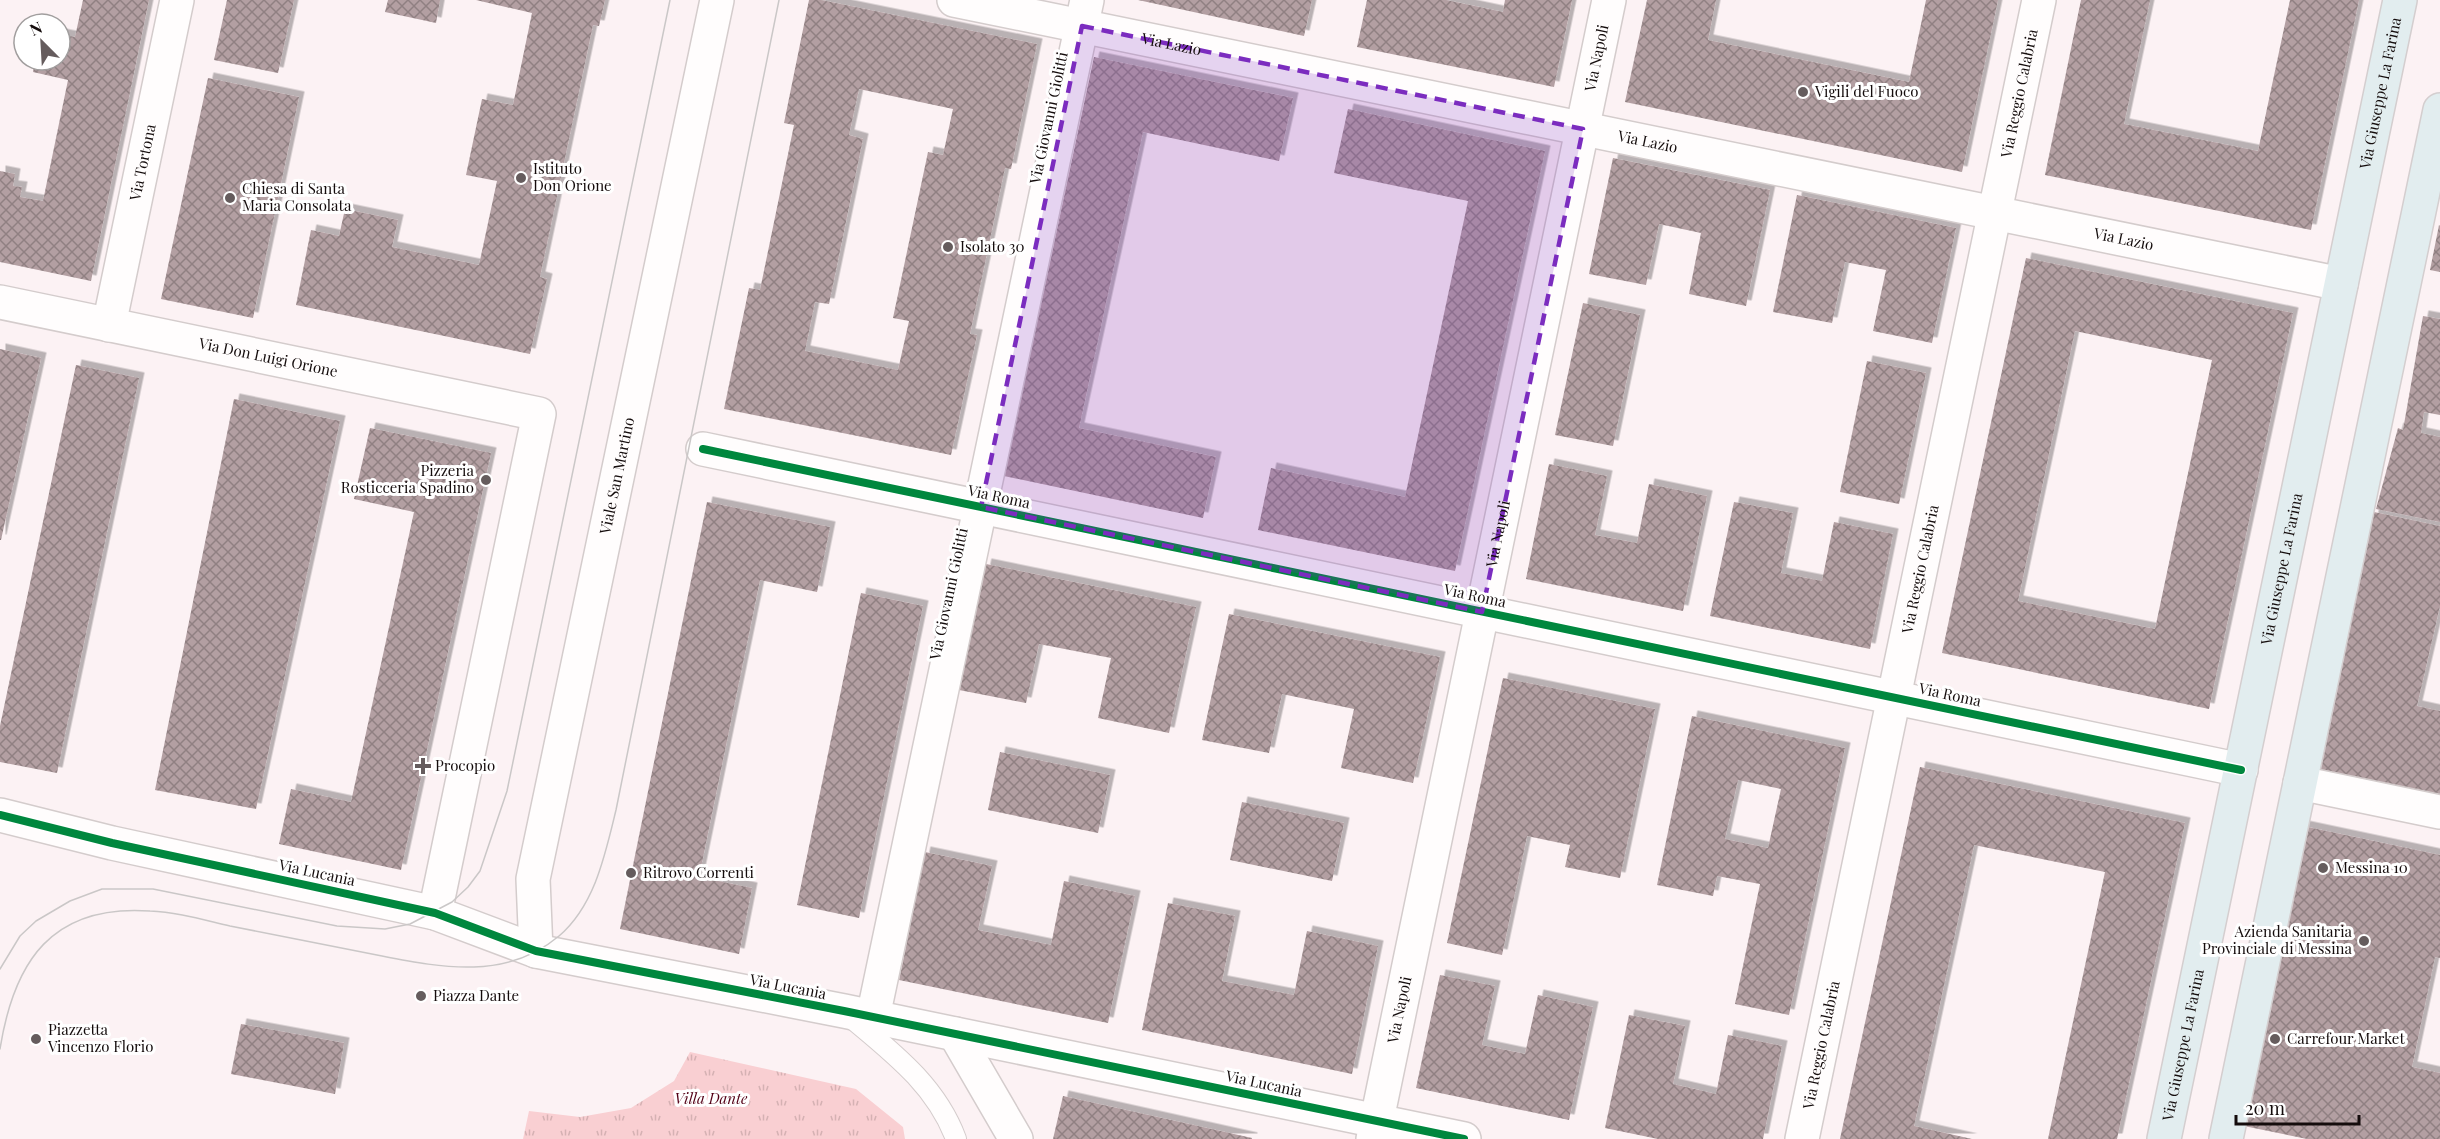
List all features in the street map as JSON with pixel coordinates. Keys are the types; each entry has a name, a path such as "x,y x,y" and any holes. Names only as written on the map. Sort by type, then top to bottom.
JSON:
{"main road":[{"name":"Via Giuseppe La Farina","path":"2164,1139 2400,0"},
{"path":"2226,1139 2440,110"}],"street":[{"name":"Via Tortona","path":"109,325 177,0"},
{"name":"Viale San Martino","path":"536,951 533,879 717,0"},
{"name":"Via Lazio","path":"954,0 1085,13 1583,129 2341,284"},
{"name":"Via Napoli","path":"1375,1130 1609,0"},
{"name":"Via Reggio Calabria","path":"1802,1139 2038,0"},
{"name":"Via Giovanni Giolitti","path":"858,1014 981,507 1085,13"},
{"name":"Via Don Luigi Orione","path":"0,302 539,414 435,913"},
{"name":"Via Roma","path":"703,449 2241,770"},
{"path":"2300,783 2440,812"},
{"name":"Via Lucania","path":"0,815 112,843 435,913 536,951 955,1034 1375,1130 1464,1139"},
{"path":"955,1034 1016,1139"}],"lane":[{"path":"858,1014 907,1064 948,1118 956,1139"}],"highlighted area":[{"path":"1082,26 1583,129 1482,612 981,507"}],"green space":[{"name":"Villa Dante","path":"690,1052 856,1089 903,1127 905,1139 523,1139 529,1111 580,1117 631,1108 674,1081"}],"building":[{"path":"83,0 149,0 91,281 0,262 0,171 15,174 13,186 22,187 20,197 43,201 68,80 33,72 72,72 72,36 75,37"},
{"path":"227,0 294,0 278,73 214,60"},
{"path":"388,0 440,0 436,23 385,12"},
{"name":"Istituto Don Orione","path":"476,0 605,0 599,26 593,25 540,277 547,279 530,354 296,305 311,230 339,236 345,209 398,220 392,247 479,265 497,181 466,175 482,99 513,105 532,13"},
{"name":"Isolato 30","path":"809,0 821,0 1037,44 1011,169 1005,168 970,334 977,335 951,455 724,409 749,288 760,290 794,125 784,123","holes":["859,89 953,109 943,155 928,152 893,318 909,321 898,370 805,351 815,302 829,304 863,139 849,135"]},
{"path":"1138,0 1312,0 1304,36"},
{"path":"1367,0 1446,0 1503,12 1505,0 1572,0 1554,87 1357,47"},
{"name":"Vigili del Fuoco","path":"1647,0 1716,0 1708,40 1909,82 1926,0 1998,0 1962,172 1625,102"},
{"path":"2081,0 2150,0 2124,124 2258,151 2290,0 2359,0 2311,230 2045,175"},
{"path":"1094,57 1293,98 1279,161 1143,132 1079,428 1216,457 1203,518 1004,476"},
{"name":"Chiesa di Santa Maria Consolata","path":"208,78 299,97 253,318 161,299"},
{"path":"1348,109 1545,151 1455,571 1258,530 1271,468 1405,497 1468,201 1334,173"},
{"path":"1613,158 1770,190 1746,306 1689,294 1701,233 1659,224 1646,285 1589,274"},
{"path":"1797,195 1956,228 1932,343 1873,331 1886,270 1845,262 1832,323 1773,312"},
{"path":"2440,226 2440,272 2430,270"},
{"path":"2026,258 2293,313 2209,709 1942,653","holes":["2075,331 2212,360 2155,629 2018,601"]},
{"path":"1583,303 1640,315 1613,446 1555,435"},
{"path":"2423,316 2440,319 2440,415 2424,412 2421,433 2440,437 2440,522 2376,509 2398,428 2403,430"},
{"path":"0,349 41,358 1,540 0,540"},
{"path":"1867,361 1926,373 1899,504 1840,492"},
{"path":"76,365 139,378 57,773 0,762 0,726"},
{"path":"234,399 340,421 256,809 155,790"},
{"path":"370,428 491,453 401,870 279,844 291,789 351,802 414,512 354,499"},
{"path":"1549,464 1607,476 1595,535 1637,543 1649,484 1707,496 1683,611 1526,579"},
{"path":"707,502 830,527 817,592 760,580 699,877 752,888 739,954 620,929"},
{"path":"1734,502 1793,513 1781,573 1822,581 1834,522 1893,534 1870,649 1710,616"},
{"path":"2374,512 2440,526 2440,606 2417,706 2440,711 2440,799 2319,776"},
{"path":"986,564 1196,607 1169,733 1098,718 1111,658 1039,644 1026,703 959,690"},
{"path":"861,593 923,606 859,918 797,905"},
{"path":"1229,614 1440,657 1413,783 1341,768 1354,709 1282,694 1269,753 1202,740"},
{"path":"1503,678 1655,709 1620,878 1565,867 1570,845 1527,836 1502,955 1447,943"},
{"path":"1692,716 1845,748 1789,1015 1735,1004 1760,884 1717,876 1713,896 1657,885","holes":["1738,780 1781,789 1768,848 1725,839"]},
{"path":"1000,752 1110,775 1098,833 988,810"},
{"path":"1920,767 2185,823 2117,1139 2048,1139 2105,872 1974,845 1914,1126 1972,1139 1840,1139"},
{"path":"1242,802 1344,823 1332,881 1230,860"},
{"path":"2303,826 2440,855 2440,958 2435,957 2412,1067 2440,1073 2440,1139 2307,1139 2239,1125"},
{"path":"925,852 992,866 978,930 1051,945 1064,881 1135,896 1108,1023 899,980"},
{"path":"1168,903 1235,916 1222,981 1294,995 1307,931 1378,946 1352,1074 1142,1030"},
{"path":"1440,975 1495,986 1482,1045 1525,1054 1538,995 1593,1007 1569,1120 1416,1088"},
{"path":"1629,1015 1685,1026 1673,1084 1716,1094 1728,1035 1782,1046 1763,1139 1658,1139 1605,1128"},
{"path":"241,1024 344,1043 335,1094 231,1074"},
{"path":"1063,1096 1252,1138 1252,1139 1053,1139"}],"tram line":[{"path":"0,969 20,936 36,921 70,901 102,889 153,889 337,926 385,929 410,924 452,902 468,887 480,871 507,791 670,0"},
{"path":"0,1049 6,1018 16,989 28,965 44,944 63,928 87,917 116,911 170,913 405,960 451,967 474,967 496,965 539,950 559,936 582,910 603,861 616,810 779,0"}],"cycle path":[{"path":"703,449 2241,770"},
{"path":"0,815 112,843 435,913 536,951 844,1011 1464,1139"}],"place":[{"name":"Vigili del Fuoco","path":"1803,92"},
{"name":"Istituto Don Orione","path":"521,178"},
{"name":"Chiesa di Santa Maria Consolata","path":"230,198"},
{"name":"Isolato 30","path":"948,247"},
{"name":"Pizzeria Rosticceria Spadino","path":"486,480"},
{"name":"Procopio","path":"423,766"},
{"name":"Messina 10","path":"2323,868"},
{"name":"Ritrovo Correnti","path":"631,873"},
{"name":"Azienda Sanitaria Provinciale di Messina","path":"2364,941"},
{"name":"Piazza Dante","path":"421,996"},
{"name":"Piazzetta Vincenzo Florio","path":"36,1039"},
{"name":"Carrefour Market","path":"2275,1039"}]}
